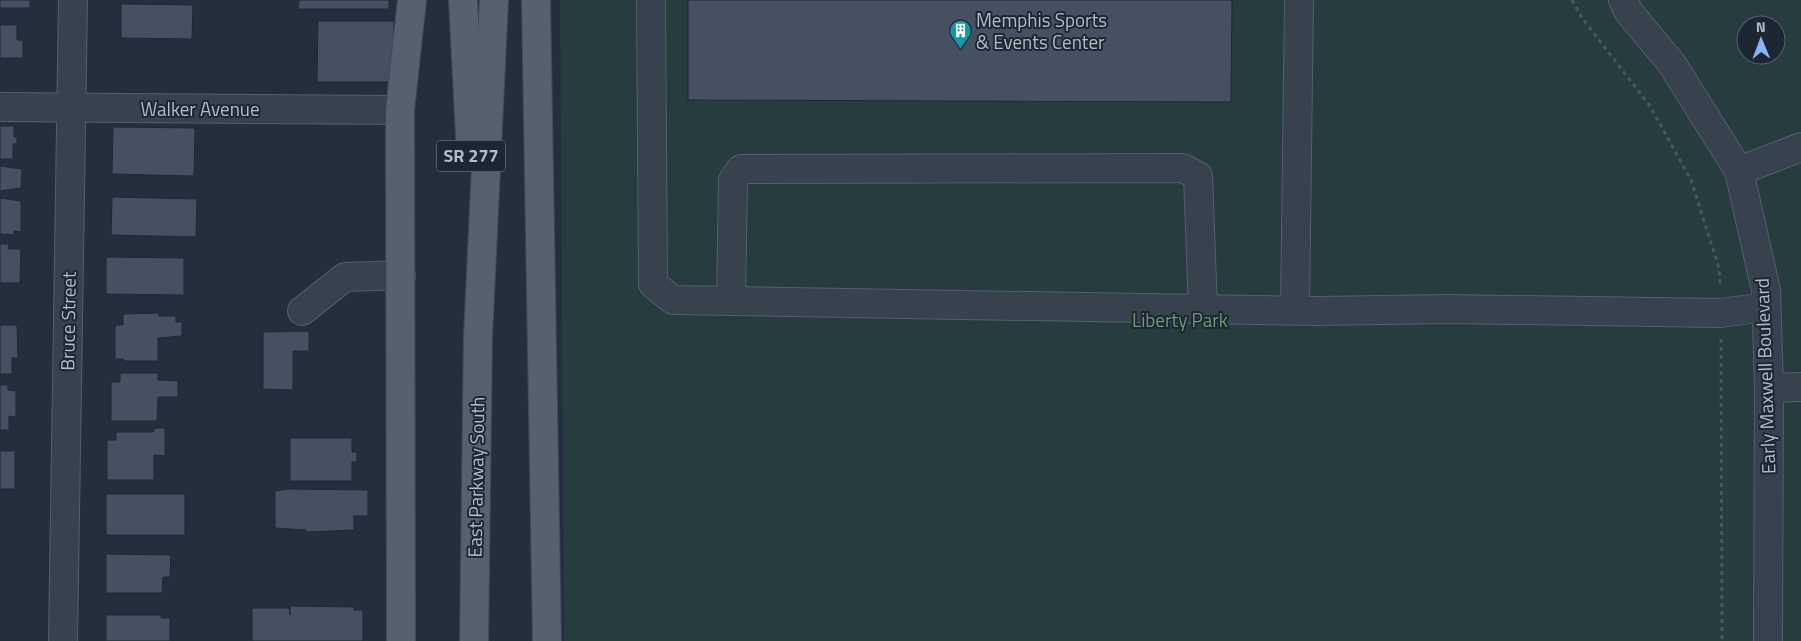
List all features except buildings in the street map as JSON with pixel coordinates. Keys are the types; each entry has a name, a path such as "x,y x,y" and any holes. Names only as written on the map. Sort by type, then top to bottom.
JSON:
{"main road":[{"path":"401,641 400,110 412,0"},
{"name":"East Parkway South","path":"463,0 479,324"},
{"name":"East Parkway South","path":"474,641 479,324 494,0"},
{"path":"536,0 547,641"}],"street":[{"name":"Bruce Street","path":"62,641 73,0"},
{"path":"651,0 653,284 673,300 1295,310 1720,312 1766,306"},
{"path":"1295,310 1299,0"},
{"name":"Early Maxwell Boulevard","path":"1623,0 1628,11 1672,64 1739,171 1766,290 1769,388 1768,641"},
{"name":"Walker Avenue","path":"0,107 400,110"},
{"path":"1739,171 1801,147"},
{"path":"731,300 733,180 741,170 1183,168 1198,176 1203,309"},
{"path":"302,311 345,277 400,275"},
{"path":"1769,388 1801,387"}],"green space":[{"name":"Liberty Park","path":"560,0 1801,0 1801,641 564,641"}],"place":[{"name":"Memphis Sports & Events Center","path":"960,50"}]}
